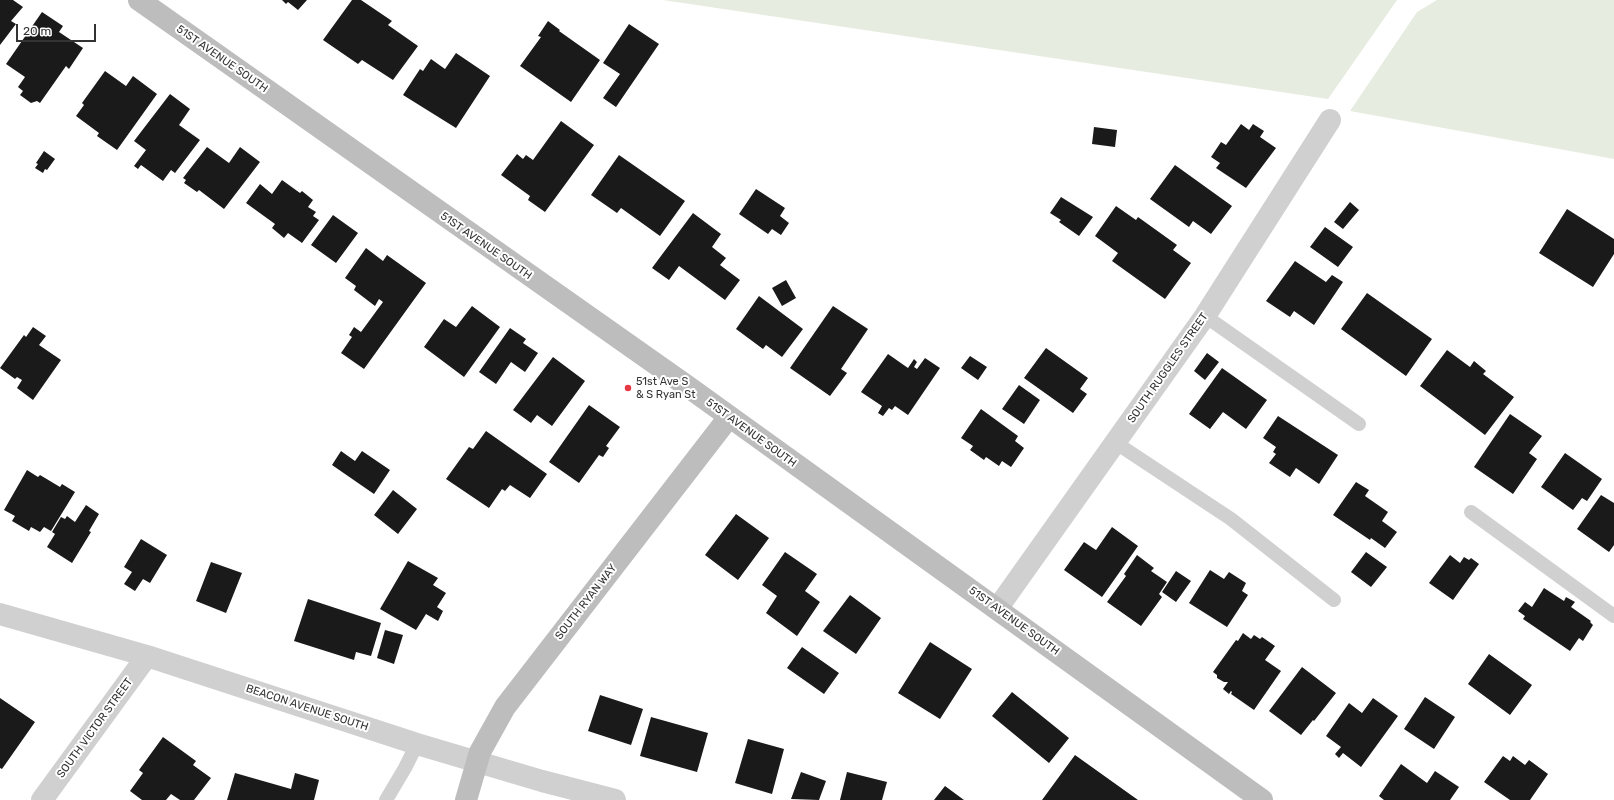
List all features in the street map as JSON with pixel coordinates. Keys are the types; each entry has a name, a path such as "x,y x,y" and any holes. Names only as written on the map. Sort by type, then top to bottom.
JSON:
{"street":[{"name":"51ST AVENUE SOUTH","path":"139,0 729,417 1262,800"},
{"name":"SOUTH RUGGLES STREET","path":"998,609 1205,316 1330,120"},
{"name":"SOUTH RYAN WAY","path":"466,800 480,752 505,706 729,417"},
{"name":"BEACON AVENUE SOUTH","path":"0,614 147,656 417,744 542,781 615,800"},
{"name":"SOUTH VICTOR STREET","path":"42,800 147,656"}],"lane":[{"path":"1205,316 1360,424"},
{"path":"1116,443 1231,519 1334,600"},
{"path":"1471,512 1614,616"},
{"path":"386,800 417,744"}],"shaded area":[{"path":"663,0 1397,0 1328,99"},
{"path":"1437,0 1614,0 1614,159 1350,111 1417,12"}],"building":[{"path":"0,0 13,0 23,7 11,21 16,24 0,45"},
{"path":"282,0 307,0 298,10 288,2 286,4"},
{"path":"352,0 361,0 392,21 388,25 418,46 393,80 362,60 358,64 323,40"},
{"path":"42,12 63,26 59,32 83,48 69,69 66,66 40,103 37,101 31,103 20,95 23,91 18,87 25,77 6,64"},
{"path":"548,21 560,30 559,31 600,60 571,102 520,66 541,37 538,36"},
{"path":"629,24 659,44 616,107 603,98 620,74 603,63"},
{"path":"456,53 490,76 456,128 403,95 420,69 423,71 431,59 445,69"},
{"path":"105,71 126,86 133,76 157,94 117,150 97,136 99,133 76,116 84,105 82,103"},
{"path":"170,94 190,109 179,125 200,140 175,173 171,170 163,181 141,165 138,169 134,166 146,150 134,141"},
{"path":"561,121 594,145 545,212 528,200 530,196 501,175 517,154 523,159 526,155 533,160"},
{"path":"1241,124 1249,130 1253,124 1264,131 1260,137 1276,148 1246,188 1216,168 1220,163 1211,157 1221,142 1226,145"},
{"path":"1094,127 1117,130 1115,147 1092,144"},
{"path":"207,147 229,163 240,147 260,162 224,209 199,190 197,192 184,183 186,180 183,178"},
{"path":"44,151 55,159 43,173 35,168 38,164 36,163"},
{"path":"619,155 685,201 660,236 621,208 617,213 591,195"},
{"path":"1175,165 1232,206 1211,234 1193,221 1189,227 1150,199"},
{"path":"282,180 300,193 302,191 313,200 308,207 316,212 313,216 319,220 302,243 288,233 284,238 272,228 275,224 246,203 260,184 272,194"},
{"path":"756,189 785,208 780,216 789,223 781,235 772,229 768,234 739,214"},
{"path":"1061,197 1093,217 1079,236 1059,222 1061,220 1050,213"},
{"path":"1350,202 1359,210 1343,229 1334,222"},
{"path":"1116,206 1136,220 1138,217 1177,245 1173,250 1191,263 1165,299 1112,261 1118,253 1095,236"},
{"path":"1567,209 1614,239 1614,254 1593,287 1539,253"},
{"path":"693,213 721,234 712,247 726,258 720,265 740,280 725,300 679,266 669,280 652,268"},
{"path":"333,215 358,233 336,263 311,245"},
{"path":"1325,227 1353,247 1338,267 1310,247"},
{"path":"366,248 383,261 387,255 426,283 364,369 341,353 352,337 349,335 354,327 361,332 383,302 379,299 375,306 354,290 356,286 345,278"},
{"path":"1295,261 1326,282 1332,275 1343,282 1314,325 1294,311 1290,317 1266,301"},
{"path":"786,280 796,298 782,306 772,288"},
{"path":"1367,293 1432,339 1406,376 1341,329"},
{"path":"759,296 803,329 782,357 766,345 763,349 736,329"},
{"path":"472,306 500,327 464,377 424,347 444,319 456,327"},
{"path":"833,306 868,329 841,369 847,373 830,396 790,368"},
{"path":"33,327 46,336 39,345 61,360 33,400 17,388 22,380 17,377 15,379 0,368 24,335 26,337"},
{"path":"510,328 526,339 523,343 538,353 525,372 511,362 496,384 479,372"},
{"path":"1046,348 1088,378 1080,389 1087,394 1073,413 1024,378"},
{"path":"1447,350 1470,367 1474,361 1486,371 1483,374 1514,397 1485,435 1420,386"},
{"path":"1207,353 1219,362 1205,380 1194,371"},
{"path":"888,354 908,368 914,359 917,362 914,367 917,369 925,358 940,368 908,415 895,406 892,410 889,408 883,416 878,413 882,406 861,392"},
{"path":"970,356 987,367 978,380 961,368"},
{"path":"553,357 585,381 552,426 537,415 531,423 513,410"},
{"path":"1222,368 1267,400 1246,429 1223,412 1210,429 1189,414"},
{"path":"1019,385 1040,400 1024,424 1002,409"},
{"path":"589,405 620,427 606,446 609,448 603,457 599,455 579,483 549,462"},
{"path":"981,409 1018,436 1015,441 1024,448 1011,467 1002,461 999,466 986,457 984,460 970,450 973,446 961,438"},
{"path":"1510,414 1542,436 1529,453 1537,459 1513,494 1474,467"},
{"path":"1278,416 1338,455 1319,484 1296,468 1290,477 1269,463 1276,454 1273,452 1276,447 1263,438"},
{"path":"486,431 547,474 530,498 510,485 505,491 502,489 489,508 446,479 469,447 473,449"},
{"path":"341,451 355,461 362,451 390,470 374,494 332,465"},
{"path":"1565,453 1602,479 1587,501 1582,498 1573,510 1541,487"},
{"path":"27,470 38,477 40,475 60,487 62,484 75,492 51,531 44,527 40,532 31,527 29,531 12,521 15,516 4,510"},
{"path":"1356,482 1369,490 1365,496 1388,512 1382,521 1397,532 1385,548 1371,538 1370,540 1333,515"},
{"path":"393,490 417,509 398,534 374,515"},
{"path":"1601,495 1614,503 1614,545 1609,552 1577,529"},
{"path":"86,505 99,514 89,531 91,532 72,563 47,547 55,534 52,532 61,517 65,519 67,516 75,522"},
{"path":"736,514 769,538 738,580 705,555"},
{"path":"1112,527 1138,546 1102,597 1064,570 1084,542 1096,550"},
{"path":"141,539 167,555 150,583 143,579 135,591 124,584 132,572 124,567"},
{"path":"785,552 817,574 805,591 820,602 797,636 766,613 777,596 762,585"},
{"path":"1366,552 1387,567 1371,587 1351,572"},
{"path":"1137,555 1154,568 1151,571 1167,582 1159,594 1162,597 1141,626 1107,602 1126,576 1124,574"},
{"path":"1450,555 1460,563 1464,557 1469,560 1471,558 1479,564 1453,600 1429,583"},
{"path":"408,561 438,578 433,585 446,593 437,607 443,611 438,621 426,614 416,630 380,609"},
{"path":"211,562 242,573 226,613 196,601"},
{"path":"1210,570 1224,579 1229,572 1246,583 1242,591 1248,595 1227,627 1189,603"},
{"path":"1176,571 1191,581 1176,602 1162,592"},
{"path":"1544,588 1564,601 1566,597 1575,602 1571,607 1591,621 1590,622 1593,625 1583,641 1579,638 1570,651 1523,619 1525,616 1518,611 1525,602 1532,607"},
{"path":"850,595 881,618 856,654 823,631"},
{"path":"308,599 381,623 371,656 356,652 354,660 294,641"},
{"path":"385,630 403,635 394,664 377,658"},
{"path":"1243,633 1251,639 1254,635 1260,639 1262,637 1275,646 1265,660 1281,671 1254,710 1231,694 1231,691 1229,694 1223,689 1228,682 1224,682 1217,678 1217,675 1213,672 1236,640 1238,641"},
{"path":"930,642 972,669 940,719 898,693"},
{"path":"802,647 839,673 824,694 787,668"},
{"path":"1489,654 1532,685 1510,715 1468,684"},
{"path":"1302,667 1336,693 1301,735 1269,711"},
{"path":"1012,692 1069,738 1049,763 992,716"},
{"path":"600,695 643,709 631,745 588,731"},
{"path":"1425,697 1455,717 1434,749 1404,729"},
{"path":"0,698 35,722 2,769 0,768"},
{"path":"1373,698 1398,716 1361,767 1343,753 1339,758 1335,754 1341,747 1326,736 1349,703 1362,713"},
{"path":"651,717 708,733 697,772 640,756"},
{"path":"163,737 196,761 193,765 211,778 194,800 180,800 171,794 166,800 142,800 130,791 143,773 139,770"},
{"path":"748,739 784,749 772,794 735,783"},
{"path":"1075,755 1138,800 1042,800"},
{"path":"1503,756 1510,761 1513,756 1525,765 1529,760 1548,774 1530,800 1510,800 1484,782"},
{"path":"1401,764 1427,783 1435,771 1459,787 1450,800 1384,800 1379,796"},
{"path":"801,772 826,781 819,800 791,799"},
{"path":"847,772 887,782 882,800 840,800"},
{"path":"235,773 291,789 295,773 319,780 314,800 227,800"},
{"path":"945,786 964,800 934,800"}],"place":[{"name":"51st Ave S & S Ryan St","path":"628,388"}]}
